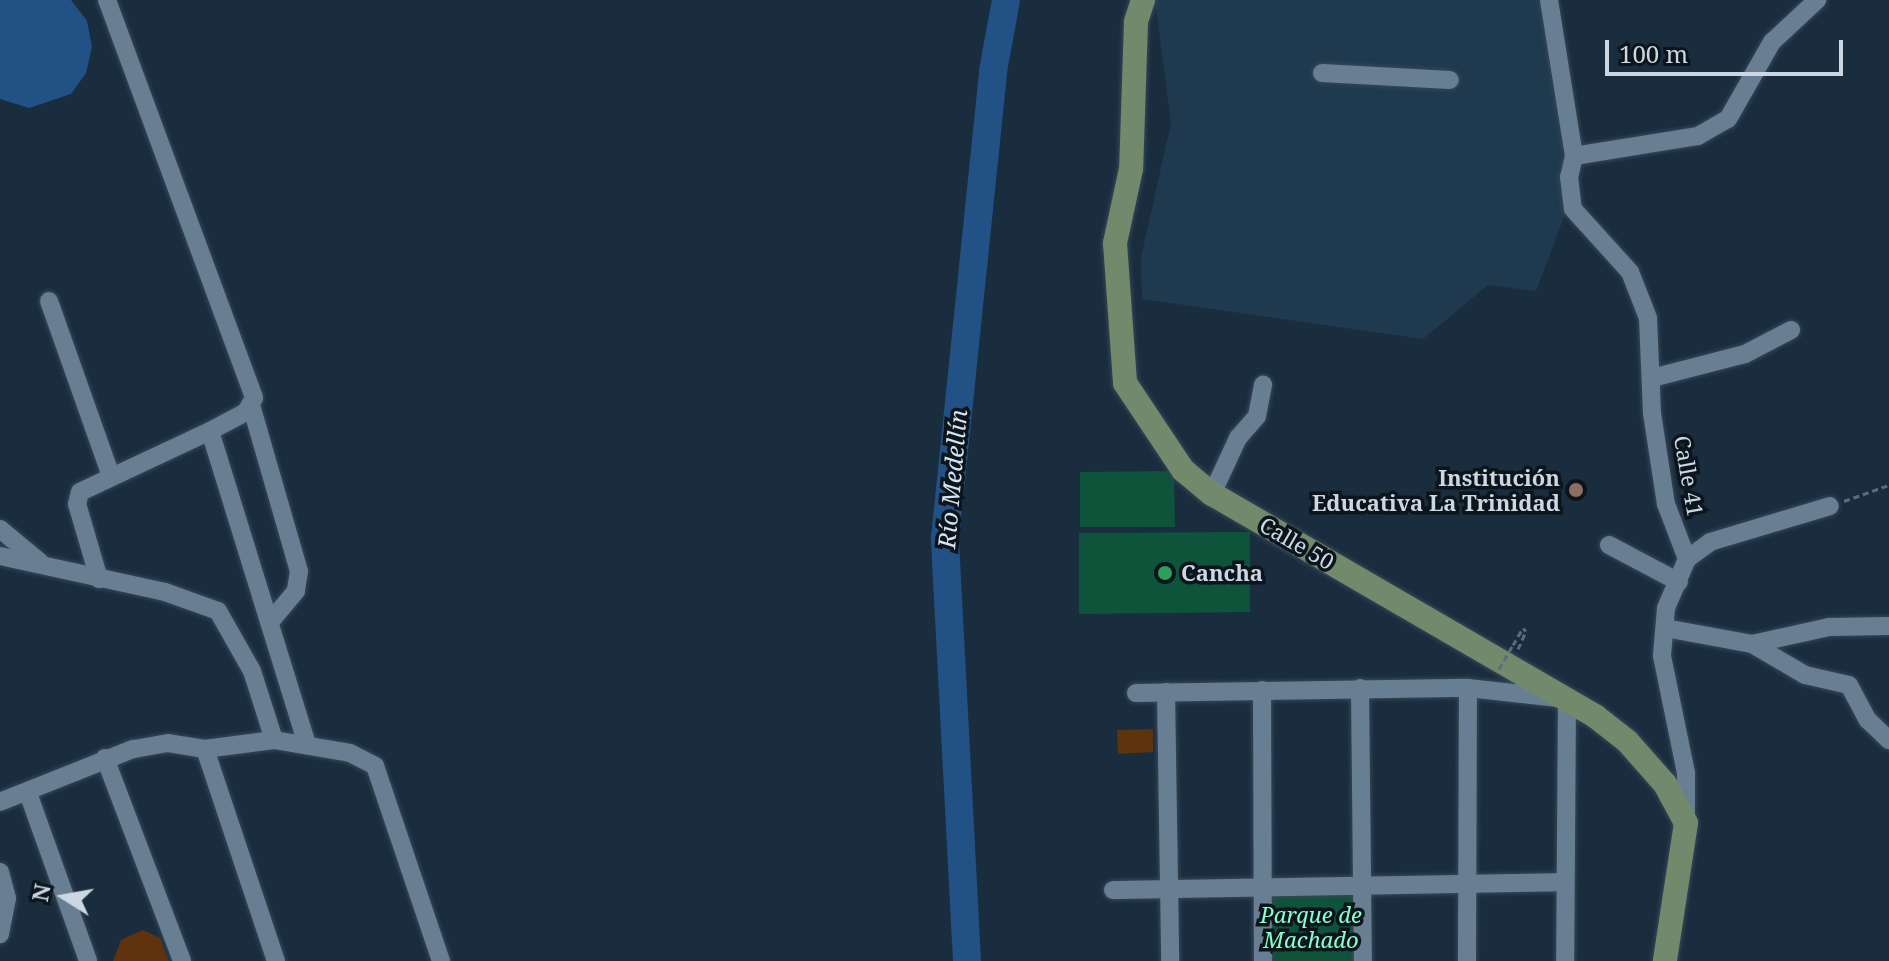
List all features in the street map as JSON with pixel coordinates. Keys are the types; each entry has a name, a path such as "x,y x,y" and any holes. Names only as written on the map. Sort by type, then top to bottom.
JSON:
{"main road":[{"name":"Calle 50","path":"1143,0 1136,22 1131,169 1115,243 1118,347 1125,383 1150,427 1183,470 1212,494 1567,699 1627,741 1665,784 1686,823"},
{"path":"1665,961 1686,823"}],"street":[{"path":"107,0 249,383 251,405 299,571 296,591 270,622"},
{"name":"Calle 41","path":"1549,0 1574,156 1569,177 1573,209 1637,283 1648,318 1666,504 1687,559"},
{"path":"1574,156 1698,136 1728,119 1772,42 1817,0"},
{"path":"1322,73 1450,80"},
{"path":"49,301 111,476"},
{"path":"1652,378 1719,363 1791,330"},
{"path":"1212,494 1238,438 1257,416 1263,385"},
{"path":"99,579 77,504 80,492 210,431 251,405"},
{"path":"210,431 306,742"},
{"path":"1686,823 1686,773 1664,679 1666,608 1687,559 1710,542 1830,506"},
{"path":"0,529 52,572"},
{"path":"1609,545 1679,582"},
{"path":"0,556 52,572 199,601 218,611 247,659 274,740"},
{"path":"1752,644 1829,627 1889,626"},
{"path":"1665,628 1752,644 1805,675 1849,685 1868,720 1889,740"},
{"path":"1360,688 1363,961"},
{"path":"1467,961 1468,688"},
{"path":"1136,693 1468,688 1567,699 1565,961"},
{"path":"1262,690 1263,961"},
{"path":"1166,692 1170,961"},
{"path":"0,802 28,793 105,758 168,743 205,749 274,740 306,742 366,757 375,766 441,961"},
{"path":"205,749 276,961"},
{"path":"105,758 182,961"},
{"path":"28,793 88,961"},
{"path":"0,872 7,898 0,934"},
{"path":"1113,890 1363,882 1564,882"}],"path":[{"path":"1830,506 1889,485"},
{"path":"1499,669 1523,628 1526,631"}],"shaded area":[{"path":"1155,0 1550,0 1567,209 1536,291 1488,285 1423,339 1142,299 1141,258 1171,123"}],"green space":[{"path":"1174,471 1175,527 1080,527 1080,472"},
{"name":"Cancha","path":"1250,532 1250,612 1079,614 1079,533"},
{"name":"Parque de Machado","path":"1269,892 1353,893 1353,961 1271,961"}],"water":[{"path":"0,0 71,0 87,21 92,47 86,73 71,94 29,108 0,99"}],"building":[{"path":"1153,729 1153,752 1118,754 1117,730"},
{"path":"143,930 160,938 169,961 113,961 121,940"}],"waterway":[{"name":"Río Medellín","path":"967,961 945,538 993,71 1006,0"}],"place":[{"name":"Institución Educativa La Trinidad","path":"1576,490"},
{"name":"Cancha","path":"1165,573"}]}
